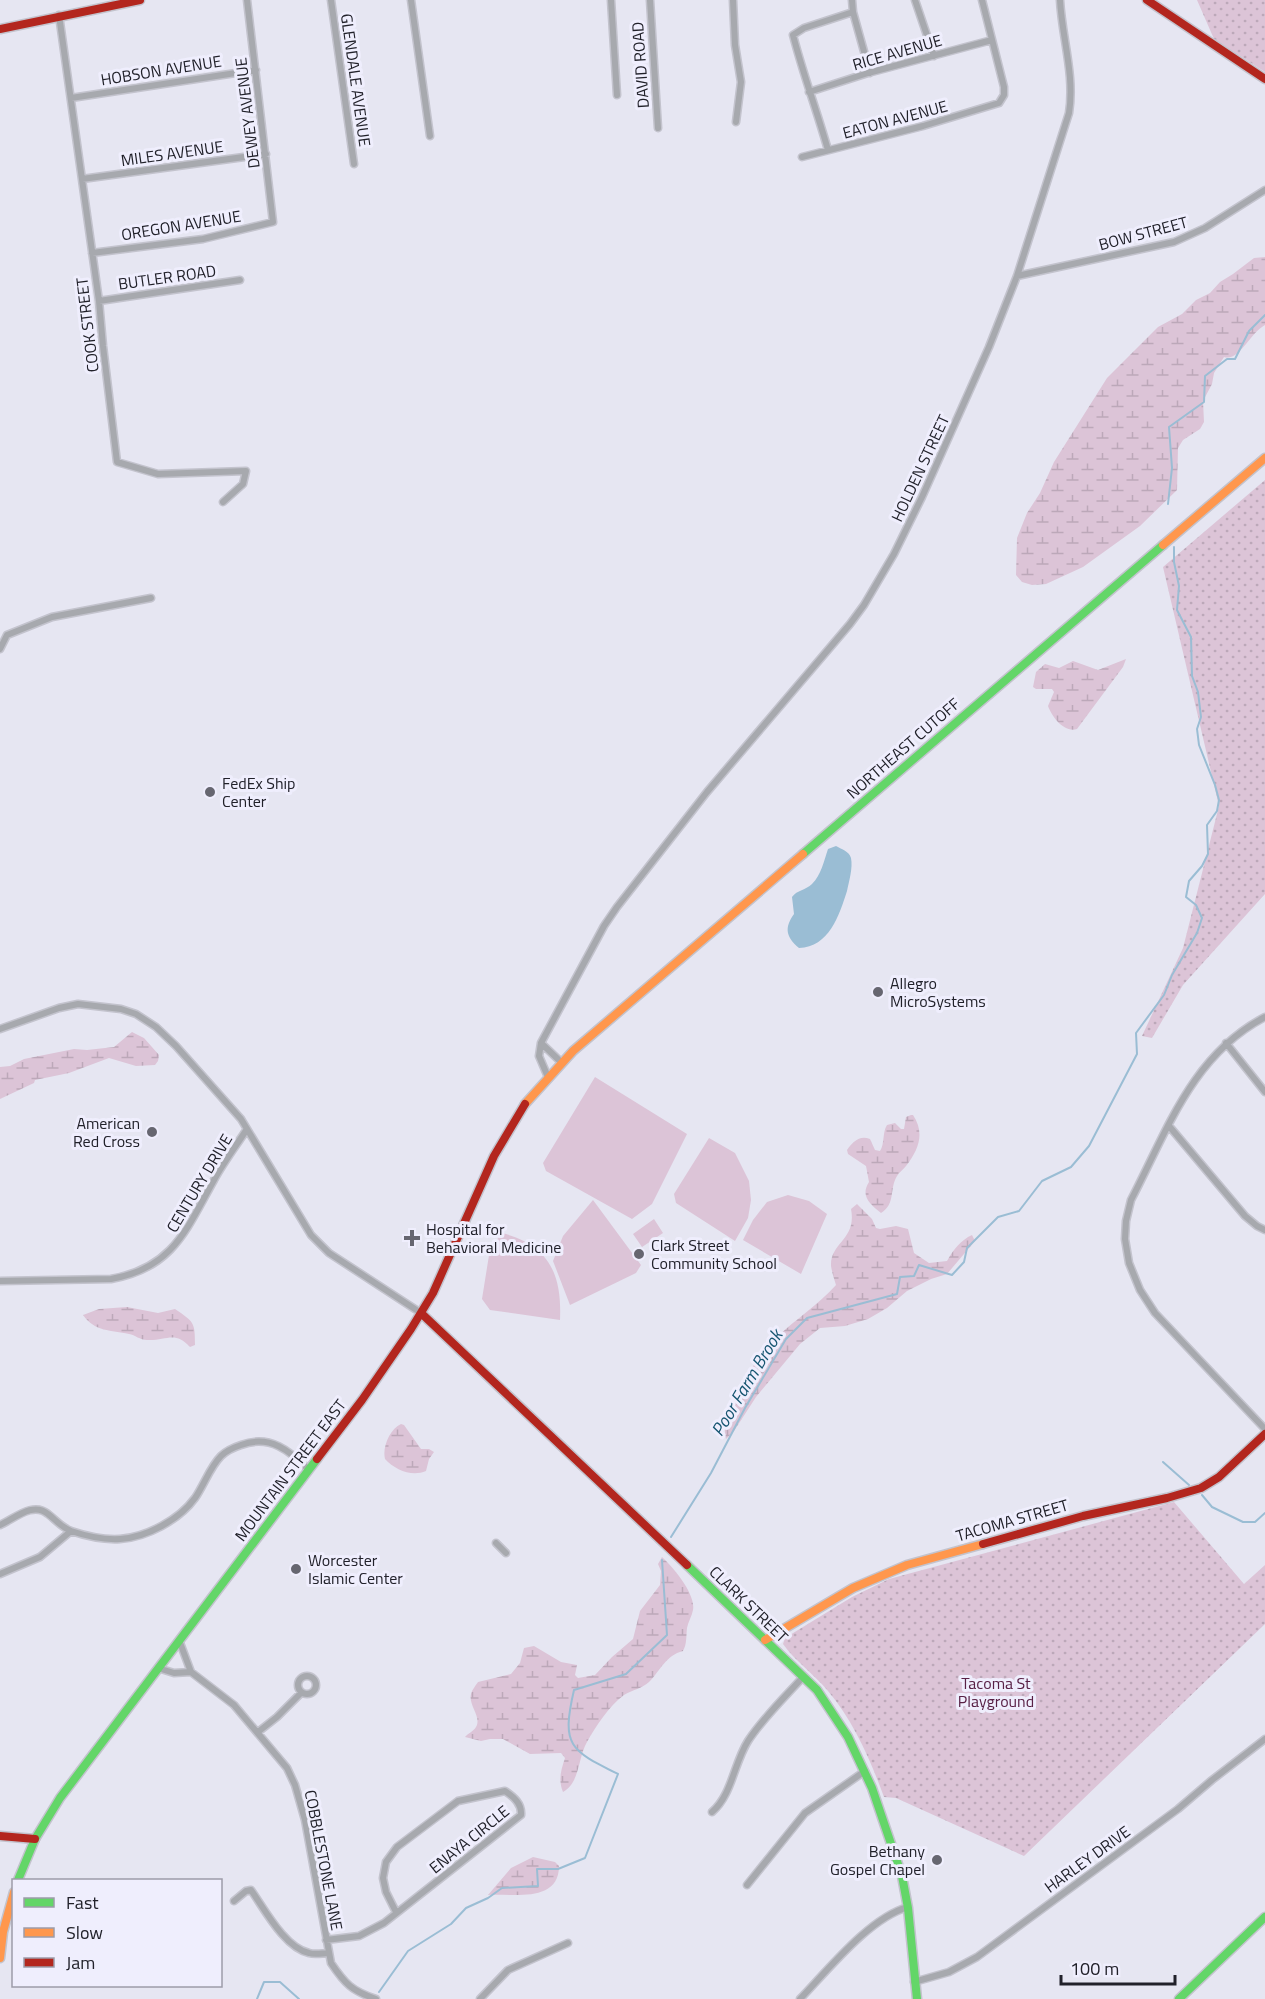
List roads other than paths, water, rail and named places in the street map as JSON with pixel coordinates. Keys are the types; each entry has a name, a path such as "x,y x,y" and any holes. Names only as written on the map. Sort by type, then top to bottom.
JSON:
{"main road":[{"path":"0,29 140,0"},
{"path":"1147,0 1265,79"},
{"name":"NORTHEAST CUTOFF","path":"562,1063 605,1023 1265,458"},
{"name":"MOUNTAIN STREET EAST","path":"19,1879 35,1839 72,1782 384,1370 433,1293 494,1156 528,1100 562,1063"},
{"name":"CLARK STREET","path":"421,1313 817,1690 843,1726 865,1772 894,1848 903,1879 908,1907 916,1999"},
{"name":"TACOMA STREET","path":"765,1640 853,1588 907,1565 1083,1516 1167,1498 1201,1488 1219,1477 1265,1434"},
{"path":"0,1836 35,1839"},
{"path":"0,1958 3,1932 12,1899"},
{"path":"1179,1999 1265,1917"}],"street":[{"name":"DEWEY AVENUE","path":"248,0 273,222"},
{"name":"GLENDALE AVENUE","path":"331,0 354,164"},
{"path":"411,0 430,136"},
{"path":"611,0 617,95"},
{"name":"DAVID ROAD","path":"650,0 658,128"},
{"path":"733,0 735,45 741,82 736,122"},
{"path":"852,0 853,12 870,73"},
{"path":"915,0 934,56"},
{"path":"982,0 992,39"},
{"name":"HOLDEN STREET","path":"541,1043 604,926 640,876 707,792 821,660 864,605 894,554 989,347 1017,276 1057,155 1072,93 1060,0"},
{"path":"828,150 816,105 809,93 794,35 804,28 853,12"},
{"name":"COOK STREET","path":"59,15 99,301 117,462 158,474 246,471 243,484 223,502"},
{"name":"RICE AVENUE","path":"809,93 870,73 992,39"},
{"name":"EATON AVENUE","path":"802,157 994,106 1002,99 1004,92 992,39"},
{"name":"HOBSON AVENUE","path":"71,98 256,70"},
{"name":"MILES AVENUE","path":"82,179 266,154"},
{"name":"BOW STREET","path":"1017,276 1174,242 1205,228 1265,190"},
{"name":"OREGON AVENUE","path":"92,253 203,239 273,222"},
{"name":"BUTLER ROAD","path":"99,301 240,280"},
{"path":"0,649 7,635 52,617 151,598"},
{"name":"CENTURY DRIVE","path":"0,1029 59,1008 78,1004 121,1009 136,1014 156,1027 241,1119 311,1235 320,1245 346,1265 421,1313"},
{"path":"1265,1017 1248,1026 1226,1043 1196,1076 1131,1200 1125,1239 1133,1276 1155,1313 1265,1429"},
{"path":"541,1043 562,1063"},
{"path":"541,1043 539,1056 548,1077"},
{"path":"1226,1043 1265,1092"},
{"path":"1169,1126 1245,1216 1265,1230"},
{"name":"CENTURY DRIVE","path":"0,1281 111,1279 126,1276 153,1264 173,1248 183,1236 219,1171 247,1130"},
{"path":"0,1525 17,1515 38,1510 45,1511 64,1529 71,1531 94,1537 121,1539 134,1536 170,1521 185,1510 221,1455 248,1443 260,1441 272,1443 295,1456 309,1470"},
{"path":"0,1574 40,1557 71,1531"},
{"path":"496,1543 506,1553"},
{"path":"158,1668 174,1673 191,1672 179,1640"},
{"name":"COBBLESTONE LANE","path":"191,1672 234,1705 287,1768 298,1792 313,1857 331,1963 342,1980 355,1992 376,1999"},
{"path":"712,1812 721,1804 746,1744 759,1725 803,1677"},
{"path":"258,1732 301,1693"},
{"name":"HARLEY DRIVE","path":"914,1982 949,1972 977,1957 1165,1818 1265,1738"},
{"path":"747,1885 805,1813 865,1772"},
{"name":"ENAYA CIRCLE","path":"326,1940 359,1936 384,1923 521,1815 522,1809 514,1797 505,1791 458,1801 397,1847 386,1862 383,1878 386,1892 396,1912"},
{"path":"234,1901 246,1891 251,1890 286,1938 297,1949 311,1954 329,1953"},
{"path":"800,1999 867,1931 890,1914 908,1907"},
{"path":"480,1999 508,1970 568,1943"}],"water":[{"path":"836,846 845,850 851,858 847,891 836,920 825,936 818,942 799,948 791,940 788,932 794,914 792,897 810,886 822,868 828,849"}],"waterway":[{"name":"Poor Farm Brook","path":"1168,504 1172,468 1169,427 1204,402 1205,376 1227,359 1235,359 1249,331 1265,315"},
{"name":"Poor Farm Brook","path":"671,1537 711,1473 745,1408 786,1339 807,1318 897,1294 900,1277 914,1276 919,1265 952,1275 964,1262 967,1248 998,1217 1019,1211 1042,1181 1071,1167 1089,1146 1137,1054 1136,1033 1164,995 1172,975 1197,933 1202,918 1196,905 1186,897 1189,881 1202,866 1208,854 1207,825 1217,811 1219,800 1199,745 1197,729 1201,717 1198,692 1192,676 1191,637 1177,610 1179,586 1174,562 1174,547"},
{"path":"1163,1462 1189,1485"},
{"path":"1202,1495 1212,1507 1243,1522 1255,1522 1265,1513"},
{"name":"Poor Farm Brook","path":"379,1992 408,1951 451,1924 466,1908 488,1898 502,1888 538,1886 537,1869 558,1869 585,1858 618,1774 589,1759 573,1744 569,1723 574,1690 626,1674 667,1635 662,1560"},
{"name":"Poor Farm Brook","path":"257,1999 264,1982 280,1982 299,1999"}],"place":[{"name":"FedEx Ship Center","path":"210,792"},
{"name":"Allegro MicroSystems","path":"878,992"},
{"name":"American Red Cross","path":"152,1132"},
{"name":"Hospital for Behavioral Medicine","path":"412,1238"},
{"name":"Clark Street Community School","path":"639,1254"},
{"name":"Worcester Islamic Center","path":"296,1569"},
{"name":"Bethany Gospel Chapel","path":"937,1860"}],"park label":[{"name":"Tacoma St Playground","path":"996,1692"}]}
